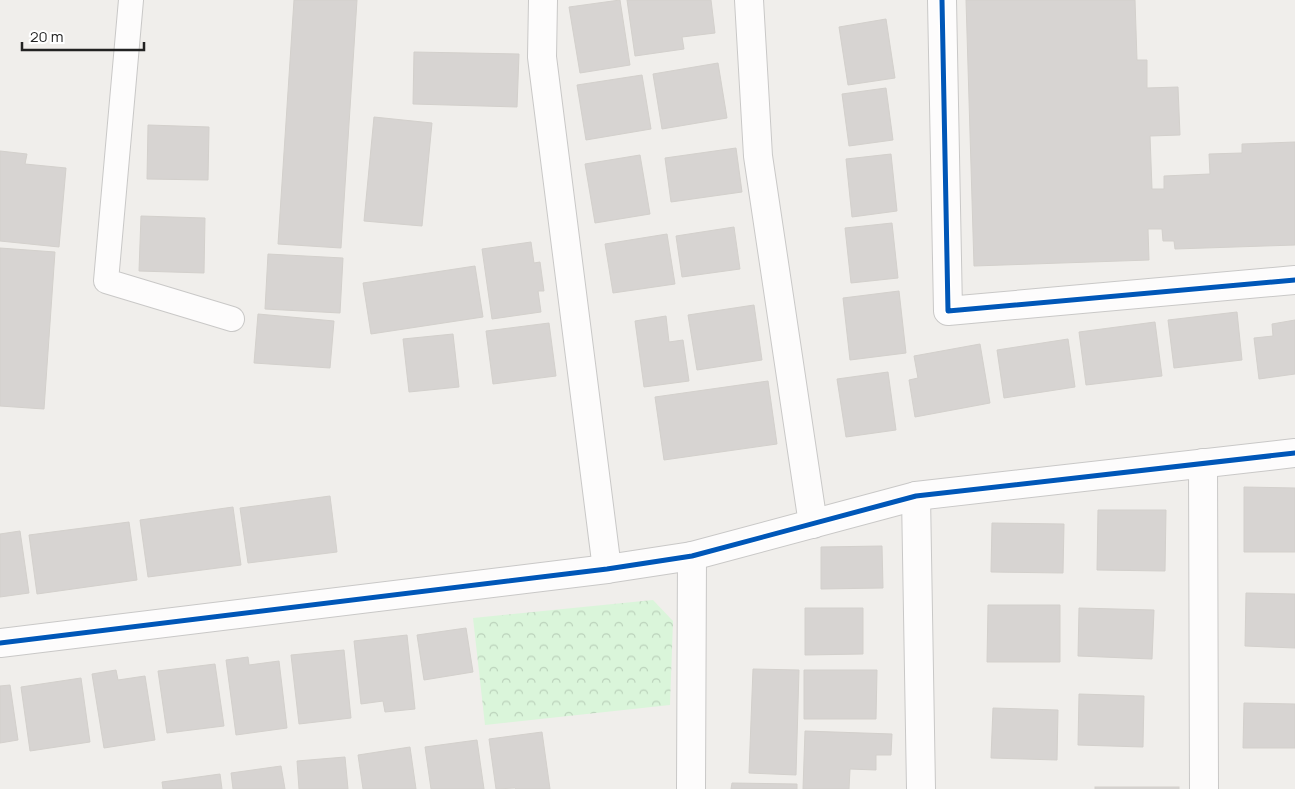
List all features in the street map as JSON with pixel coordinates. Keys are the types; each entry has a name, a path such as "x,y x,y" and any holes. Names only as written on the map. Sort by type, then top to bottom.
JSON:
{"street":[{"path":"543,0 542,57 607,569"},
{"path":"749,0 758,156 813,524"},
{"path":"942,0 948,311 1295,280"},
{"path":"0,643 607,569 692,556 916,496 1295,452"},
{"path":"1203,463 1204,789"},
{"path":"916,496 921,789"},
{"path":"691,789 692,556"}],"lane":[{"path":"131,0 106,281 232,319"}],"green space":[{"path":"653,600 673,621 670,705 485,725 473,618"}],"building":[{"path":"294,0 357,0 341,248 278,244"},
{"path":"620,0 630,65 580,73 569,7"},
{"path":"627,0 711,0 715,33 682,37 684,49 635,56"},
{"path":"966,0 1135,0 1137,60 1147,60 1147,88 1178,87 1180,135 1150,136 1152,189 1164,189 1164,176 1210,174 1209,154 1242,153 1242,144 1295,142 1295,245 1175,249 1174,241 1163,241 1162,229 1148,229 1149,260 974,266"},
{"path":"886,19 895,78 848,85 839,27"},
{"path":"414,52 519,54 517,107 413,104"},
{"path":"718,63 727,118 662,129 653,74"},
{"path":"642,75 651,129 586,140 577,85"},
{"path":"886,88 893,140 849,146 842,94"},
{"path":"374,117 432,123 422,226 364,221"},
{"path":"148,125 209,127 208,180 147,179"},
{"path":"736,148 742,192 671,202 665,158"},
{"path":"0,151 27,154 25,164 66,168 59,247 0,241"},
{"path":"891,154 897,211 852,217 846,159"},
{"path":"640,155 650,214 595,223 585,164"},
{"path":"141,216 205,218 204,273 139,271"},
{"path":"892,223 898,278 851,283 845,228"},
{"path":"734,227 740,269 682,277 676,236"},
{"path":"667,234 675,284 613,293 605,244"},
{"path":"531,242 534,263 540,262 544,291 538,291 541,312 492,319 482,249"},
{"path":"0,248 55,252 44,409 0,406"},
{"path":"268,254 343,258 340,313 265,309"},
{"path":"475,266 483,317 371,334 363,283"},
{"path":"899,291 906,353 850,360 843,298"},
{"path":"754,305 762,360 697,370 688,315"},
{"path":"1237,312 1242,360 1174,368 1168,320"},
{"path":"258,314 334,321 330,368 254,363"},
{"path":"666,316 669,342 683,340 689,381 644,387 635,321"},
{"path":"1295,320 1295,374 1259,379 1254,338 1273,336 1272,324"},
{"path":"1155,322 1162,376 1086,385 1079,332"},
{"path":"549,323 556,376 493,384 486,331"},
{"path":"453,334 459,387 409,392 403,339"},
{"path":"1068,339 1075,387 1004,398 997,350"},
{"path":"980,344 990,403 915,417 909,380 918,378 914,356"},
{"path":"888,372 896,430 846,437 837,379"},
{"path":"768,381 777,444 664,460 655,397"},
{"path":"1244,487 1295,488 1295,552 1244,552"},
{"path":"330,496 337,552 248,563 240,508"},
{"path":"233,507 241,565 148,577 140,520"},
{"path":"1098,510 1166,510 1165,571 1097,570"},
{"path":"129,522 137,580 37,594 29,535"},
{"path":"992,523 1064,524 1063,573 991,572"},
{"path":"20,531 29,593 0,597 0,534"},
{"path":"882,546 883,588 821,589 821,547"},
{"path":"1246,593 1295,594 1295,648 1245,646"},
{"path":"988,605 1060,605 1060,662 987,662"},
{"path":"805,608 863,608 863,654 805,655"},
{"path":"1079,608 1154,610 1152,659 1078,656"},
{"path":"466,628 473,672 424,680 417,635"},
{"path":"407,635 415,709 385,712 383,701 361,704 354,641"},
{"path":"344,650 351,718 299,724 291,655"},
{"path":"248,657 249,665 279,661 287,728 236,735 226,660"},
{"path":"215,664 224,726 167,733 158,671"},
{"path":"753,669 799,670 796,775 749,773"},
{"path":"116,670 118,680 145,676 155,740 104,748 92,674"},
{"path":"804,670 877,670 876,719 804,719"},
{"path":"81,678 90,742 30,751 21,687"},
{"path":"10,685 18,740 0,743 0,686"},
{"path":"1079,694 1144,696 1143,747 1078,745"},
{"path":"1244,703 1295,704 1295,748 1243,748"},
{"path":"993,708 1058,710 1057,760 991,758"},
{"path":"805,731 892,734 891,755 876,755 876,770 850,769 849,789 803,789"},
{"path":"542,732 550,789 496,789 489,739"},
{"path":"477,740 484,789 431,789 425,747"},
{"path":"410,747 416,789 363,789 358,755"},
{"path":"345,757 348,789 299,789 297,761"},
{"path":"281,766 285,789 233,789 231,773"},
{"path":"220,774 222,789 163,789 162,782"},
{"path":"732,783 797,784 797,789 731,789"},
{"path":"1095,787 1179,787 1179,789 1095,789"}],"cycle path":[{"path":"942,0 948,311 1295,280"},
{"path":"0,643 607,569 692,556 916,496 1295,453"}]}
